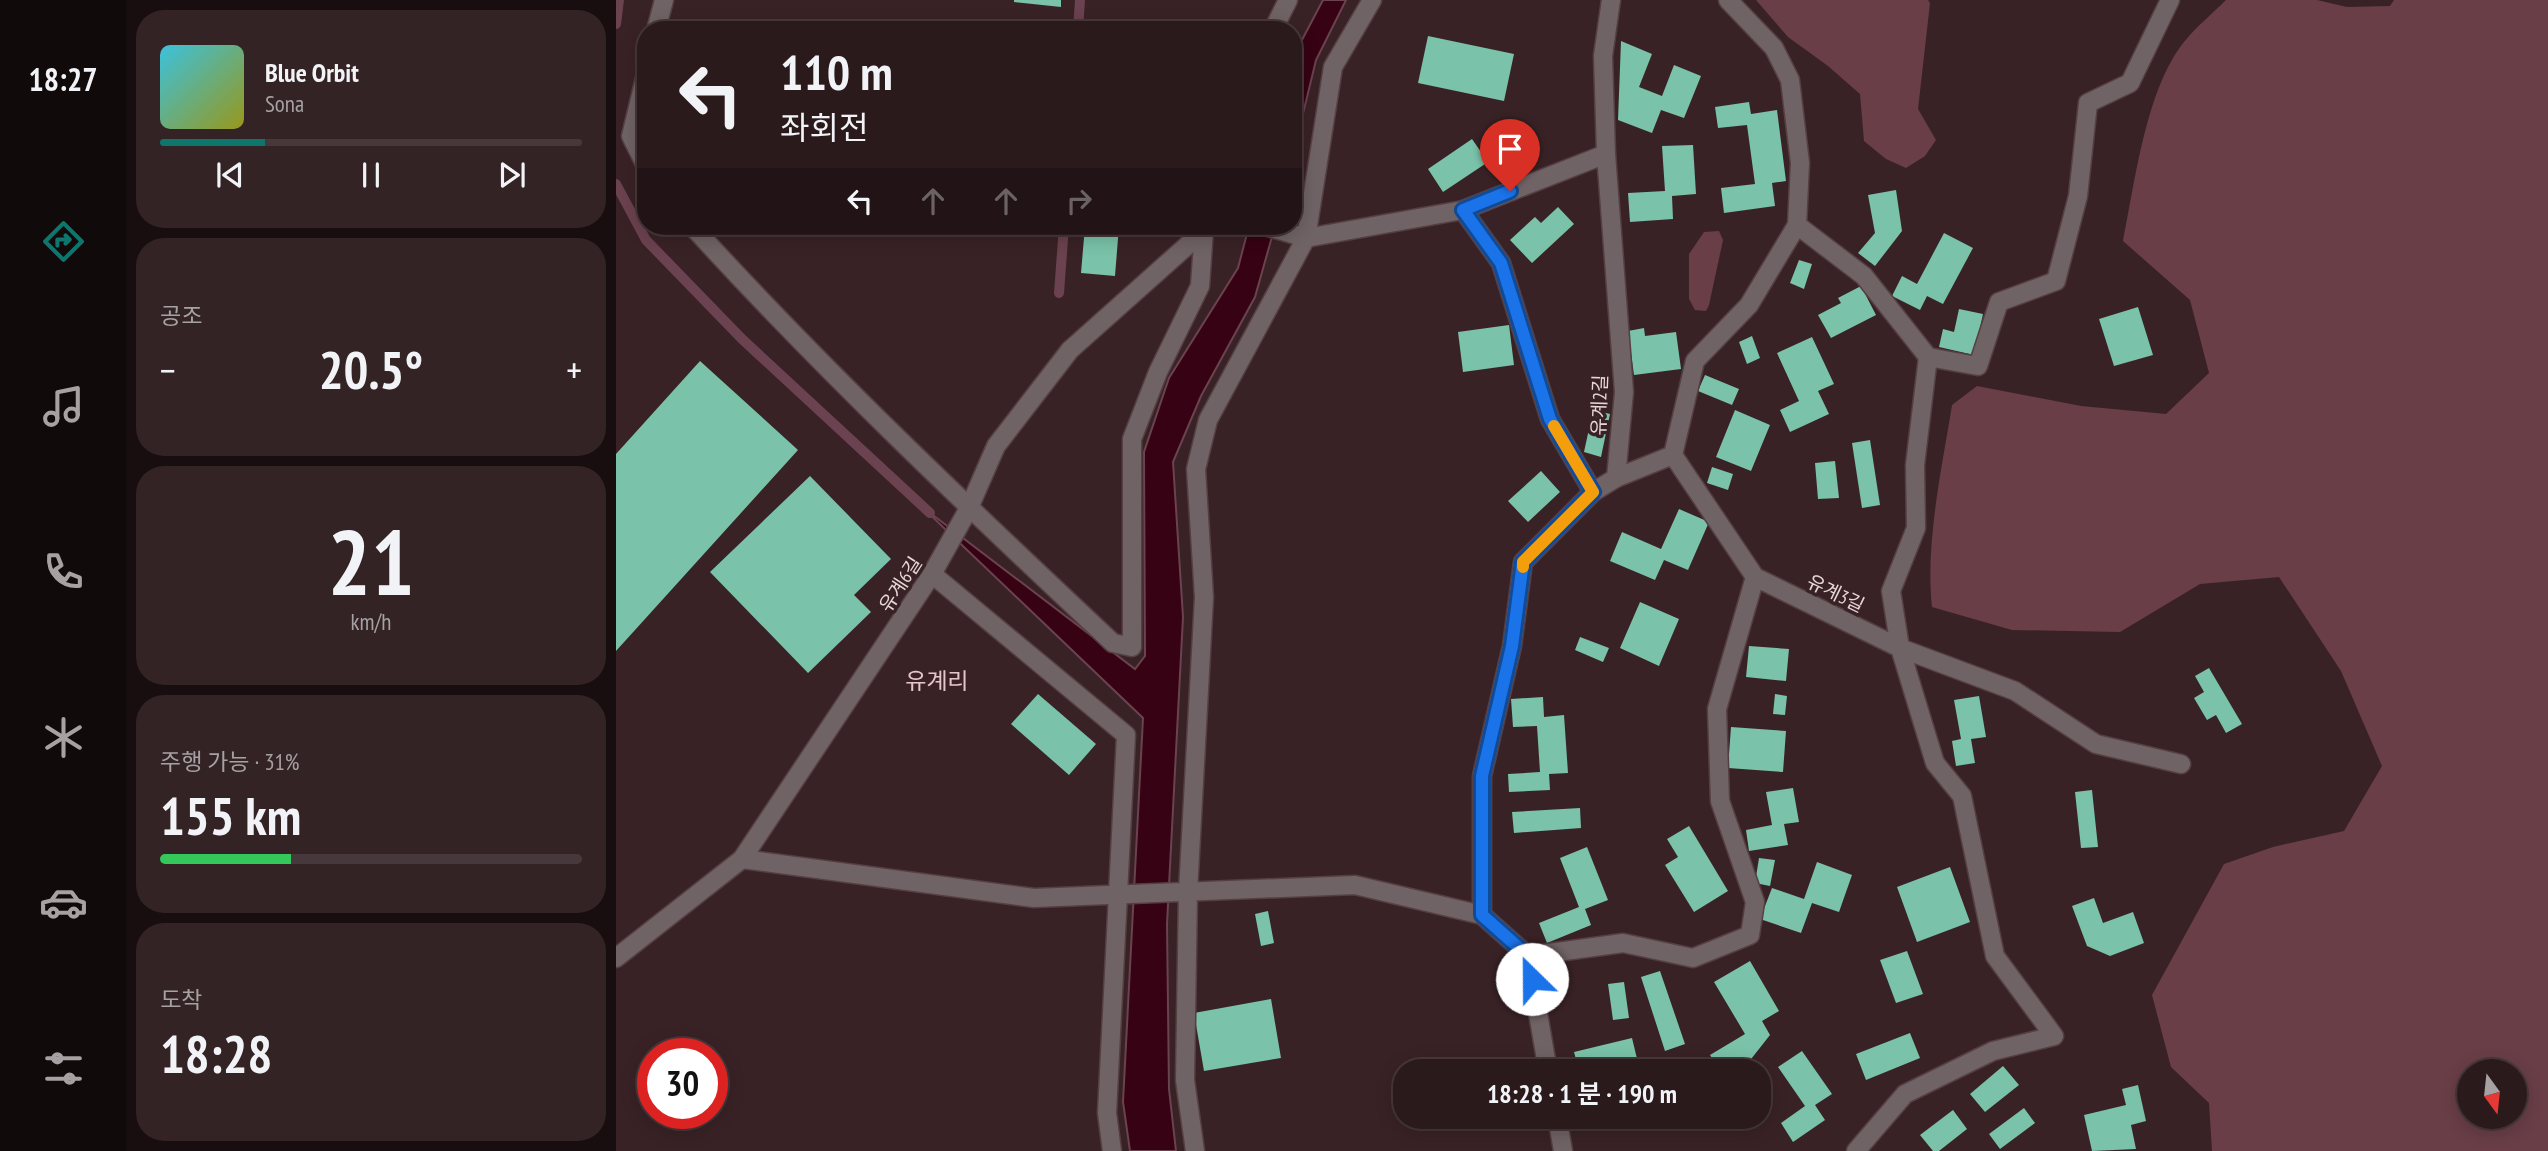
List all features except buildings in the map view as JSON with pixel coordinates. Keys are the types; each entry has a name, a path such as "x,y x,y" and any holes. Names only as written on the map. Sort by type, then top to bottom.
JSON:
{"street":[{"path":"658,21 664,0"},
{"path":"1278,21 1288,0"},
{"path":"1195,1151 1185,1080 1188,892 1204,597 1196,469 1208,420 1306,238 1333,68 1372,0"},
{"name":"유계2길","path":"1611,0 1603,56 1606,154 1624,392 1616,478"},
{"path":"1528,956 1623,943 1693,958 1750,935 1755,902 1720,801 1717,709 1755,577 1673,455 1695,361 1749,305 1797,225 1800,163 1790,80 1773,48 1728,0"},
{"path":"1797,225 1864,276 1928,357 1978,366 1999,302 2056,281 2078,196 2088,103 2130,83 2170,0"},
{"path":"637,111 631,136 637,148"},
{"path":"1296,235 1306,238 1463,210 1606,154"},
{"path":"1463,210 1501,263 1550,419 1593,492"},
{"path":"700,235 758,298 969,508 1113,643 1132,647 1132,439 1158,372 1200,286 1206,235"},
{"name":"유계6길","path":"619,952 742,859 932,574 969,508 996,446 1070,350 1199,235"},
{"path":"1856,1151 1905,1094 1993,1051 2054,1036 1995,956 1962,796 1935,763 1900,648 1891,592 1916,528 1915,465 1928,357"},
{"path":"1482,915 1482,776 1512,646 1523,562 1593,492 1616,478 1673,455"},
{"path":"932,574 1126,736 1107,1113 1112,1151"},
{"name":"유계3길","path":"1755,577 1900,648 2015,691 2096,744 2181,764"},
{"path":"742,859 1034,898 1355,885 1482,915 1528,956 1546,1059"},
{"path":"1559,1129 1563,1151"}],"shaded area":[{"path":"1323,0 1346,0 1316,60 1302,118 1302,40"},
{"path":"1756,0 1928,0 1930,3 1918,109 1936,140 1925,156 1906,168 1886,159 1864,141 1860,94 1788,37"},
{"path":"2226,0 2317,0 2347,7 2390,6 2394,0 2548,0 2548,1151 2212,1151 2209,1103 2171,1067 2152,995 2224,864 2273,847 2344,831 2382,766 2341,671 2279,577 2200,584 2120,632 2012,630 1932,607 1930,583 1933,532 1952,405 1977,386 2081,406 2166,414 2209,373 2190,300 2123,241 2151,110 2171,62 2199,26"},
{"path":"1719,231 1723,240 1709,305 1706,311 1695,310 1689,299 1689,254 1704,232"},
{"path":"1247,235 1272,235 1255,297 1201,396 1173,462 1183,617 1167,924 1169,1089 1176,1151 1130,1151 1123,1102 1143,718 921,506 1135,669 1145,656 1144,452 1169,378 1238,268"}],"waterway":[{"path":"616,24 619,0"},
{"path":"1079,21 1080,0"},
{"path":"616,184 637,223"},
{"path":"643,235 742,339 930,513"},
{"path":"1059,293 1063,235"}],"slow traffic":[{"path":"1523,567 1523,562 1593,492 1554,426"}],"district":[{"name":"유계리","path":"937,680"}],"route":[{"path":"1510,191 1463,210 1501,263 1550,419 1593,492 1523,562 1512,646 1482,776 1482,915 1528,956 1532,979"}]}
